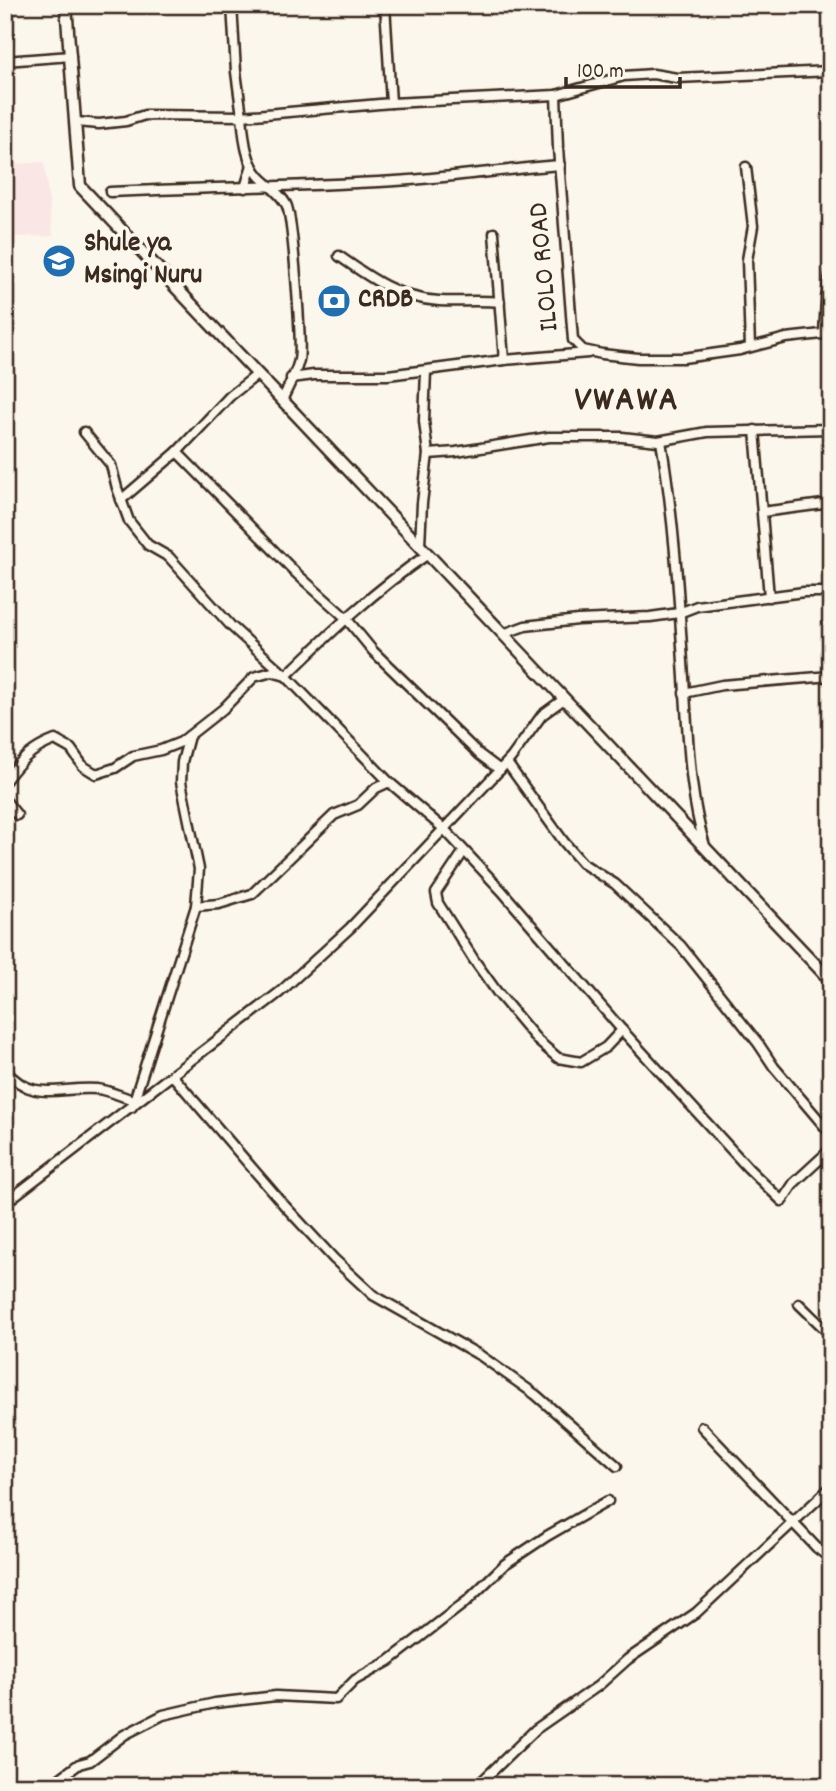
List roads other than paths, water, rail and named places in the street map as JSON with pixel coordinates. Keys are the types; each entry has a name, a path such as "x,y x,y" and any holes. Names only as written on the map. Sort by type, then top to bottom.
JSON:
{"street":[{"path":"66,5 80,186 831,981"},
{"path":"232,5 244,141 252,165 260,177 274,188 288,206 294,246 300,359 282,400"},
{"path":"385,5 391,103"},
{"path":"5,61 71,55"},
{"path":"76,122 99,124 145,116 242,116 391,103 556,95 624,76 653,74 677,78 831,71"},
{"name":"ILOLO ROAD","path":"556,95 573,340 583,350 638,358 683,358 786,338 827,334"},
{"path":"110,192 274,188 320,183 412,180 560,164"},
{"path":"245,188 252,165"},
{"path":"746,167 753,226 747,260 750,347"},
{"path":"494,233 504,360"},
{"path":"339,257 377,282 406,295 436,301 500,302"},
{"path":"827,334 826,298 831,270"},
{"path":"292,378 314,375 388,375 592,352"},
{"path":"419,545 428,454 424,421 426,371"},
{"path":"121,500 177,452 230,396 258,374"},
{"path":"428,454 580,435 661,441 707,432 831,429"},
{"path":"755,430 769,597"},
{"path":"84,432 111,465 130,521 148,545 169,557 231,626 286,676 389,782 444,830 502,891 622,1030 748,1168 782,1201 794,1183 831,1149"},
{"path":"661,441 679,613 688,762 697,820 706,849"},
{"path":"177,452 297,574 346,618 373,651 480,755 500,770"},
{"path":"762,512 831,503"},
{"path":"286,676 385,584 428,554"},
{"path":"503,634 525,626 679,613 697,606 804,592 831,592"},
{"path":"5,781 18,764 38,746 54,740 71,749 83,766 96,774 115,768 133,756 181,743 223,709 254,677 272,672 286,676"},
{"path":"684,693 722,685 831,676"},
{"path":"5,1203 290,983 350,928 507,763 542,715 564,699"},
{"path":"133,1104 196,906 199,869 181,782 182,762 190,736"},
{"path":"507,763 582,863 615,884 681,946 774,1067 831,1134"},
{"path":"196,906 219,905 251,894 334,815 358,805 376,788 389,782"},
{"path":"5,800 17,815"},
{"path":"464,851 436,892 438,903 474,960 538,1041 558,1058 581,1062 606,1047 622,1030"},
{"path":"5,1070 29,1090 100,1089 133,1104"},
{"path":"173,1075 284,1205 334,1259 373,1295 424,1322 492,1364 547,1404 617,1466"},
{"path":"799,1304 831,1335"},
{"path":"702,1427 831,1559"},
{"path":"477,1786 536,1729 598,1686 628,1659 696,1613 831,1487"},
{"path":"50,1786 79,1764 90,1761 124,1735 163,1715 215,1703 276,1696 336,1699 355,1679 389,1661 467,1601 505,1564 547,1535 608,1501"}],"place":[{"name":"Shule ya Msingi Nuru","path":"59,261"},
{"name":"CRDB","path":"334,301"}],"district":[{"name":"VWAWA","path":"627,402"}]}
